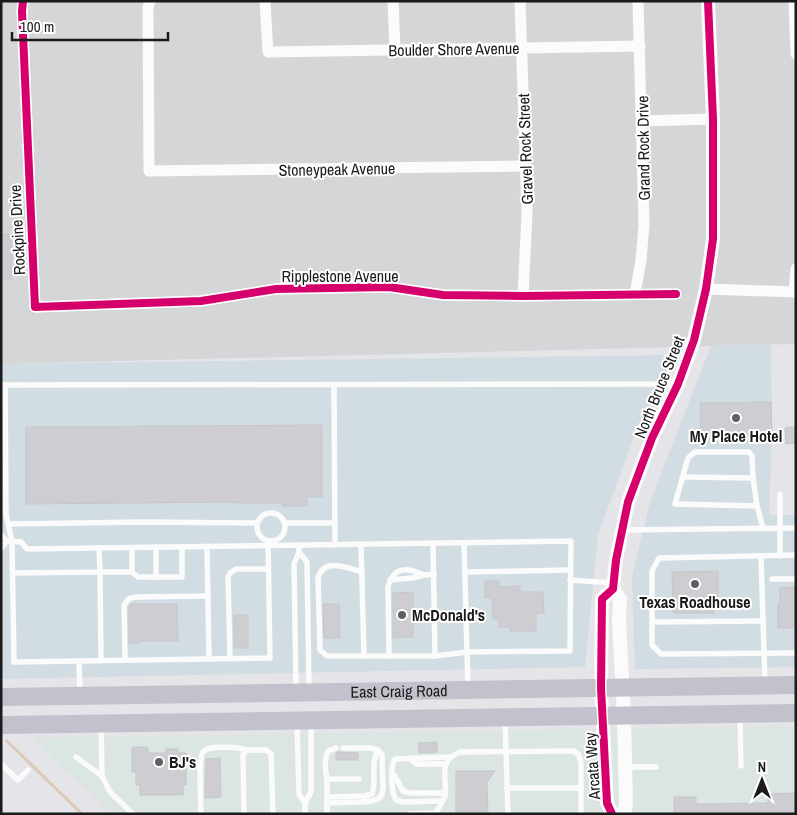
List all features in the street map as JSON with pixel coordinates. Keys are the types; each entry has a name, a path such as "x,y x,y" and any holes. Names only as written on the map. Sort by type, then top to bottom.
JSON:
{"main road":[{"name":"East Craig Road","path":"1,697 796,685"},
{"path":"302,693 304,720"},
{"name":"East Craig Road","path":"1,724 796,713"}],"street":[{"name":"Rockpine Drive","path":"23,1 35,307"},
{"name":"Stoneypeak Avenue","path":"150,1 148,7 149,171 526,166"},
{"name":"Boulder Shore Avenue","path":"265,1 268,52 640,46"},
{"path":"393,1 395,50"},
{"name":"Gravel Rock Street","path":"520,1 527,214 523,296"},
{"name":"Grand Rock Drive","path":"635,294 641,260 644,225 638,1"},
{"name":"North Bruce Street","path":"603,715 601,688 602,599 613,586 616,560 628,502 652,438 678,384 694,340 706,289 713,239 713,119 708,1"},
{"path":"794,1 796,54"},
{"path":"642,121 713,119"},
{"path":"706,289 795,292 796,269"},
{"name":"Ripplestone Avenue","path":"35,307 201,300 285,288 389,287 443,295 676,294"},
{"name":"North Bruce Street","path":"613,586 620,599 619,620 624,715"},
{"name":"Arcata Way","path":"603,715 607,803 612,814"},
{"name":"Arcata Way","path":"624,715 626,804 624,814"}],"lane":[{"path":"268,543 270,658 14,662 13,573 9,524 6,514 3,385 678,384"},
{"path":"334,385 335,545"},
{"path":"757,506 675,504 688,458 695,452 749,452 752,456 757,506 764,528"},
{"path":"682,477 753,478"},
{"path":"780,494 780,556"},
{"path":"268,512 278,514 281,517 285,530 280,538 268,543 259,535 256,523 260,517 268,512"},
{"path":"9,524 256,523"},
{"path":"284,523 335,523"},
{"path":"622,530 796,528"},
{"path":"1,535 10,542"},
{"path":"1,548 10,542 21,542 27,549 207,547 268,543 299,549 361,544 571,541 570,651 467,652 435,656 326,656 320,650 318,578 320,571 327,566 338,566 362,572"},
{"path":"464,543 468,690"},
{"path":"361,544 364,656"},
{"path":"434,544 435,656"},
{"path":"156,547 156,577"},
{"path":"13,573 132,572 138,577 182,577 182,547"},
{"path":"207,547 209,658"},
{"path":"99,548 102,660"},
{"path":"132,548 132,572"},
{"path":"299,549 307,562 302,693"},
{"path":"299,549 294,564 302,693"},
{"path":"796,555 659,558 652,571 652,645 661,654 796,653"},
{"path":"761,556 765,686"},
{"path":"230,658 228,577 236,569 268,569"},
{"path":"389,656 388,586 393,574 401,570 412,570 424,575 434,574"},
{"path":"465,572 570,570"},
{"path":"772,579 796,579"},
{"path":"570,580 613,586"},
{"path":"125,660 124,606 127,600 137,597 208,596"},
{"path":"652,622 763,621"},
{"path":"78,661 80,696"},
{"path":"740,714 741,766"},
{"path":"505,716 508,814"},
{"path":"304,720 299,794 305,803"},
{"path":"304,720 311,792 305,803 305,814"},
{"path":"101,723 102,776 110,792 133,814"},
{"path":"201,814 201,756 207,748 227,747 266,750 272,754 272,814"},
{"path":"327,814 326,757 328,751 336,748"},
{"path":"327,800 372,801 380,798 383,790 382,755 378,750 371,748 343,748"},
{"path":"244,814 243,756 247,750"},
{"path":"409,814 435,814 444,797 444,768 451,757 460,752 574,752 579,755 580,763 581,814"},
{"path":"76,757 102,776"},
{"path":"442,801 402,802 396,800 393,795 392,763 395,759 451,757"},
{"path":"409,758 416,764 446,764"},
{"path":"1,764 18,780 28,770"},
{"path":"625,767 656,767"},
{"path":"392,774 398,779 403,791 410,793 444,792"},
{"path":"327,778 358,779"},
{"path":"507,788 581,788"}],"shaded area":[{"path":"1,1 796,1 796,344 1,364"},
{"path":"771,344 772,434 769,515 796,515 796,667 635,669 632,577 650,502 711,346"},
{"path":"675,355 633,439 598,535 585,667 1,679 1,364"},
{"path":"796,726 796,814 112,814 32,738"}],"building":[{"path":"11,234 12,279 1,279 1,235"},
{"name":"My Place Hotel","path":"771,402 772,434 732,435 732,441 721,442 721,434 701,434 700,403"},
{"path":"322,425 322,497 307,497 307,506 282,506 282,503 235,502 26,504 26,427"},
{"path":"796,427 796,443 786,444 785,428"},
{"name":"Texas Roadhouse","path":"718,571 718,597 714,597 714,613 673,613 672,572"},
{"path":"485,581 499,581 499,587 520,586 520,592 543,592 544,613 536,613 536,631 510,631 510,627 499,627 499,618 493,619 492,598 485,598"},
{"path":"796,587 796,628 778,628 780,588"},
{"name":"McDonald's","path":"413,592 413,637 393,638 393,593"},
{"path":"131,604 177,604 178,641 140,641 140,643 129,643 129,607"},
{"path":"323,604 339,604 340,638 324,638"},
{"path":"234,615 248,615 248,648 234,648"},
{"path":"437,742 437,752 419,753 418,743"},
{"name":"BJ's","path":"132,747 148,747 148,753 166,753 166,749 178,749 178,753 186,753 186,785 183,785 183,795 140,795 140,785 136,785 136,772 132,772"},
{"path":"336,753 358,753 358,760 336,760"},
{"path":"220,758 221,797 205,798 206,759"},
{"path":"456,771 495,771 487,782 488,814 456,814"},
{"path":"796,793 796,814 674,814 674,797 696,797 696,804 768,803 768,794"}],"waterway":[{"path":"7,741 82,814"}],"cycle path":[{"path":"23,1 35,307 201,301 276,289 389,287 443,295 676,294"},
{"path":"612,814 607,803 601,688 602,599 613,589 616,560 628,502 652,438 678,384 694,340 706,289 713,239 713,119 708,1"}],"place":[{"name":"My Place Hotel","path":"736,418"},
{"name":"Texas Roadhouse","path":"695,584"},
{"name":"McDonald's","path":"402,615"},
{"name":"BJ's","path":"159,762"}]}
